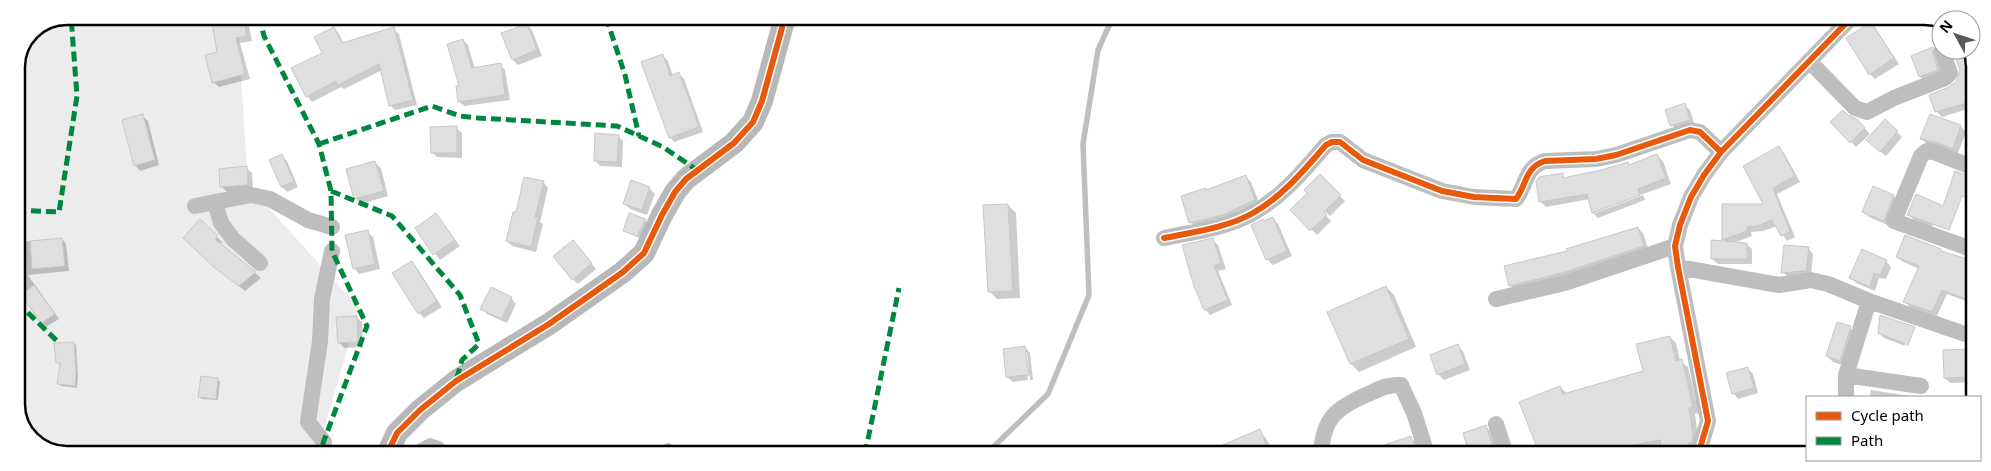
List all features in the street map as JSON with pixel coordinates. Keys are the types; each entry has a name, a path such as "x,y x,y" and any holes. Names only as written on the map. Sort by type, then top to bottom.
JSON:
{"street":[{"path":"391,446 397,433 420,410 456,381 549,324 623,272 644,253 671,200 686,179 734,143 753,122 762,101 783,25"},
{"path":"1701,446 1708,421 1675,246 1680,225 1690,197 1721,152 1845,25"},
{"path":"1809,61 1855,108 1867,112 1894,98 1945,78 1950,73 1945,60"},
{"path":"1164,238 1225,224 1252,214 1273,200 1298,177 1326,145 1332,142 1340,142 1363,160 1442,191 1474,197 1509,200 1516,199 1520,194 1531,168 1537,163 1545,161 1616,155 1690,130 1700,132 1721,152"},
{"path":"1966,165 1927,151 1921,156 1894,221 1966,247"},
{"path":"195,206 251,195 270,199 308,220 332,227"},
{"path":"215,202 221,223 233,239 260,263"},
{"path":"1496,299 1565,283 1675,246"},
{"path":"324,442 308,422 320,341 322,299 332,251"},
{"path":"1678,267 1779,285 1811,280 1828,284 1869,301 1965,334"},
{"path":"1846,396 1846,375 1869,301"},
{"path":"1846,375 1878,378 1921,386"},
{"path":"1323,446 1326,428 1334,413 1344,404 1390,384 1401,385 1414,414 1424,446"},
{"path":"1496,424 1503,446"}],"lane":[{"path":"422,446 430,442 440,446"}],"shaded area":[{"path":"67,25 238,25 248,185 359,308 319,446 67,446 51,443 35,432 28,420 25,407 25,67 28,51 37,37 51,28"}],"building":[{"path":"212,25 245,25 247,36 236,38 245,74 212,83 205,55 217,52"},
{"path":"527,25 537,50 512,60 501,33"},
{"path":"1866,25 1873,25 1894,58 1869,75 1846,38"},
{"path":"334,27 342,43 394,27 413,100 389,106 379,64 338,85 336,81 306,97 291,68 322,53 314,37"},
{"path":"463,39 472,68 501,63 505,95 458,102 456,86 459,86 447,44"},
{"path":"1931,48 1931,60 1935,60 1938,70 1919,77 1911,56"},
{"path":"663,54 670,76 679,72 699,127 669,138 641,62"},
{"path":"1956,60 1965,60 1966,103 1935,112 1929,95 1949,87 1957,80 1960,70"},
{"path":"1685,103 1690,120 1670,126 1665,110"},
{"path":"1843,110 1848,115 1857,119 1865,128 1850,143 1830,122"},
{"path":"143,114 155,160 134,166 122,120"},
{"path":"1930,114 1961,125 1953,149 1920,139"},
{"path":"1885,119 1898,131 1880,152 1866,140"},
{"path":"457,126 457,153 431,153 430,127"},
{"path":"595,133 619,135 617,162 594,161"},
{"path":"1779,146 1795,176 1773,188 1790,232 1781,236 1772,220 1757,226 1747,227 1747,231 1722,240 1722,204 1763,204 1743,166"},
{"path":"282,154 294,181 281,187 269,160"},
{"path":"1657,154 1666,178 1638,189 1640,195 1592,213 1587,194 1539,202 1536,181 1539,177 1563,173 1563,178 1628,162 1629,165"},
{"path":"375,161 384,191 354,199 346,169"},
{"path":"247,166 248,185 220,187 219,169"},
{"path":"1955,171 1966,175 1966,198 1962,196 1949,230 1907,215 1916,194 1943,206"},
{"path":"1320,174 1341,195 1324,212 1327,215 1310,231 1290,210 1307,193 1304,190"},
{"path":"1246,175 1255,200 1223,215 1189,223 1181,196 1206,188 1206,190"},
{"path":"524,177 544,181 535,217 538,218 531,247 506,241 513,212 516,212"},
{"path":"631,180 650,187 642,210 623,204"},
{"path":"1873,186 1894,195 1884,221 1862,212"},
{"path":"1008,204 1013,291 988,292 983,205"},
{"path":"436,213 455,240 433,255 415,228"},
{"path":"629,213 646,219 637,236 623,231"},
{"path":"1273,217 1287,251 1266,260 1251,225 1263,219 1264,221"},
{"path":"200,219 218,236 215,239 256,272 239,286 215,268 183,238"},
{"path":"1638,227 1644,246 1562,273 1509,286 1504,266 1567,251 1566,249"},
{"path":"368,230 375,264 353,269 345,235"},
{"path":"1905,235 1941,249 1941,251 1966,259 1966,299 1942,290 1932,312 1903,302 1919,266 1896,257"},
{"path":"62,238 65,266 32,269 30,241"},
{"path":"1213,238 1221,263 1214,266 1228,300 1204,310 1194,286 1182,245"},
{"path":"573,240 592,263 572,280 553,256"},
{"path":"1711,240 1747,243 1747,259 1711,259"},
{"path":"1784,245 1809,247 1806,271 1781,273"},
{"path":"1862,249 1887,260 1880,275 1874,273 1870,287 1849,278"},
{"path":"412,261 437,301 418,314 392,273"},
{"path":"34,285 55,314 41,323 25,301 25,292"},
{"path":"1386,286 1409,339 1350,364 1327,312"},
{"path":"491,287 512,297 501,319 480,309"},
{"path":"1880,315 1915,327 1908,345 1878,333"},
{"path":"357,316 358,342 338,343 336,317"},
{"path":"1837,322 1851,326 1840,361 1826,356"},
{"path":"1670,336 1676,361 1682,359 1693,407 1689,408 1693,436 1691,443 1688,443 1688,446 1661,446 1660,440 1628,446 1536,446 1519,402 1560,386 1563,394 1643,371 1636,344"},
{"path":"74,342 75,386 57,384 60,363 56,363 54,343"},
{"path":"1458,344 1465,364 1437,375 1430,355"},
{"path":"1025,346 1029,375 1006,377 1003,349"},
{"path":"1966,349 1966,377 1944,378 1943,350"},
{"path":"1748,367 1754,388 1732,394 1726,373"},
{"path":"201,376 218,378 216,399 198,397"},
{"path":"1486,425 1492,446 1467,446 1463,433"},
{"path":"1260,429 1267,446 1221,446"},
{"path":"1411,436 1414,446 1382,446"}],"waterway":[{"path":"994,446 1048,394 1089,295 1083,144 1098,50 1109,25"}],"marked path":[{"path":"25,210 59,212 77,96 72,25"},
{"path":"261,25 264,36 319,144 331,191 332,251 367,326 322,446"},
{"path":"609,25 625,75 639,136"},
{"path":"319,144 432,106 460,116 478,118 617,126 663,147 697,170"},
{"path":"331,191 392,216 460,295 479,344 462,360 456,381"},
{"path":"867,446 899,288"},
{"path":"25,310 57,341"}],"cycle path":[{"path":"391,446 397,433 420,410 456,381 549,324 623,272 644,253 675,192 686,179 734,143 753,122 762,101 783,25"},
{"path":"1701,446 1708,421 1678,267 1675,246 1680,225 1691,197 1721,152 1844,25"},
{"path":"1164,238 1221,226 1243,218 1264,207 1283,191 1326,145 1332,142 1340,142 1363,160 1442,191 1474,197 1516,199 1530,172 1538,164 1545,161 1596,159 1616,155 1690,130 1700,132 1721,152"}]}
